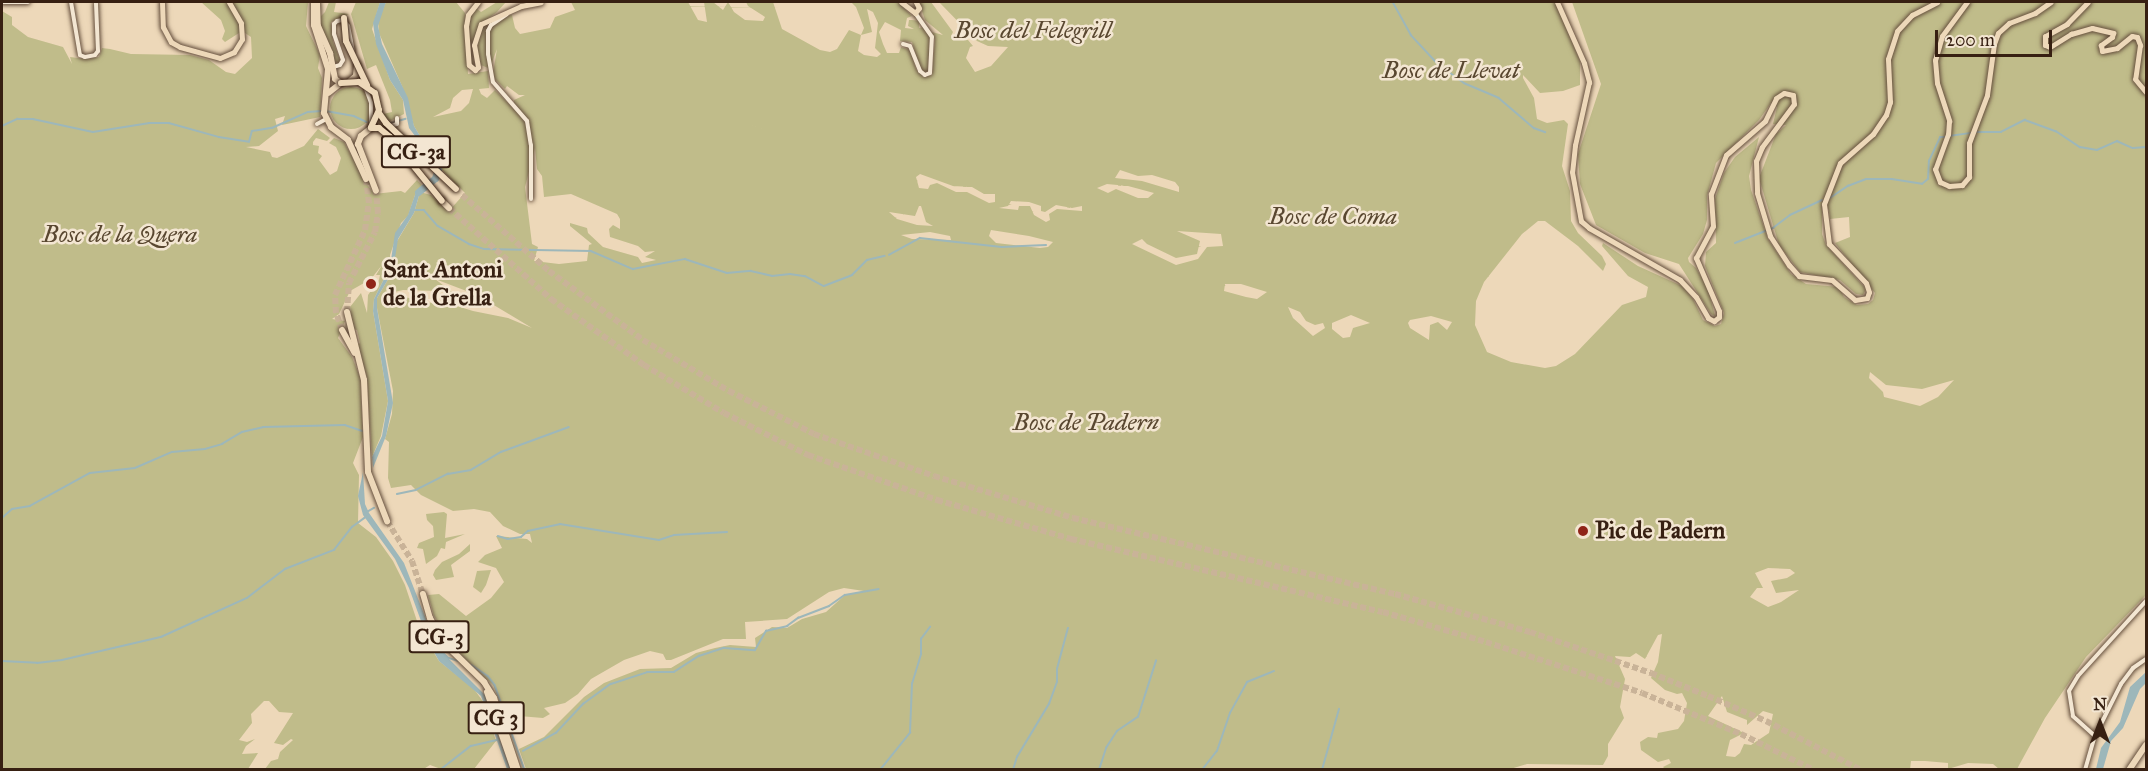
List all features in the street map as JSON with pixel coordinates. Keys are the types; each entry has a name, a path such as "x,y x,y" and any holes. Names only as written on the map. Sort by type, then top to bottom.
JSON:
{"highway":[{"path":"316,2 314,25 332,72 341,83"},
{"path":"344,18 345,36 356,64 377,98 379,113 371,128 359,138 358,147 376,191"},
{"path":"326,97 341,83 350,81 356,76 356,64"},
{"path":"332,72 324,108 326,119 351,146 366,179"},
{"path":"350,81 368,86"},
{"name":"CG-3a","path":"379,113 383,120 459,192"},
{"name":"CG-3a","path":"371,128 384,131 449,208"},
{"path":"340,133 353,136 364,133"},
{"path":"347,312 365,388 367,463 371,485 387,521"},
{"path":"342,330 360,362"},
{"name":"CG-3","path":"423,594 430,618 439,637 489,689 497,706 518,770"},
{"name":"CG 3","path":"471,669 487,694 518,770"},
{"name":"CG 3","path":"497,706 518,770"},
{"path":"2129,770 2146,745"}],"main road":[{"path":"162,2 163,27 171,42 180,47 220,58 234,52 242,39 241,23 229,2"},
{"path":"478,2 468,15 466,26 471,69 478,67 474,48 480,26 509,11 541,2"},
{"path":"901,2 915,13 919,8 916,2"},
{"path":"1557,2 1584,63 1589,82 1575,145 1572,172 1581,221 1598,234 1680,280 1696,297 1708,318 1716,320 1719,314 1716,301 1696,258 1713,225 1711,194 1726,155 1765,121 1778,96 1788,93 1794,97 1794,104 1762,147 1756,161 1757,193 1774,243 1795,273 1809,279 1832,280 1851,297 1865,300 1869,292 1866,283 1828,244 1824,222 1825,200 1843,159 1873,134 1886,115 1890,102 1888,59 1897,31 1912,15 1936,2"},
{"path":"1967,2 1942,36 1935,60 1936,83 1949,121 1947,137 1935,172 1943,184 1959,186 1969,177 1969,143 1987,95 1994,44 1998,33 2008,23 2035,13 2051,2"},
{"path":"2088,2 2067,24 2045,36 2045,45 2050,47 2071,34 2092,28 2113,33 2112,38 2101,45 2102,51 2117,48 2132,36 2137,37 2140,45 2136,79 2146,92"}],"street":[{"path":"2,2 28,2"},
{"path":"71,2 80,55 90,57 98,51 96,3"},
{"path":"509,11 488,31 488,54 493,82 527,121 531,145 531,199"},
{"path":"903,44 910,46 920,71 925,75 930,73 932,37 915,13"},
{"path":"332,72 343,62 333,27 335,22 343,21 348,26 359,73 370,98 373,129 379,130 397,124 397,118"},
{"path":"318,124 326,119"},
{"path":"2095,736 2073,716 2069,691 2078,676 2146,601"},
{"path":"2085,770 2095,736 2125,679 2133,668 2146,659"}],"green space":[{"name":"Bosc de la Quera","path":"201,2 308,2 306,26 320,55 318,68 322,78 320,117 282,125 285,116 275,119 278,131 259,146 246,147 270,152 272,157 277,158 304,146 318,129 330,138 327,141 316,138 313,145 319,146 318,153 322,156 319,160 330,175 337,171 341,158 336,147 329,143 334,138 344,142 374,194 401,191 405,193 417,180 422,185 416,192 408,216 401,223 390,255 390,267 374,299 373,311 388,401 381,436 372,457 367,377 357,345 360,343 357,330 353,329 350,307 361,293 367,313 368,295 379,280 380,275 376,275 382,265 371,279 350,291 339,314 332,319 345,321 338,338 352,357 360,377 363,437 353,463 359,475 358,523 376,537 393,561 405,585 420,630 439,661 474,689 484,703 496,741 474,769 441,769 430,765 422,770 265,769 271,761 278,759 280,752 293,740 283,745 274,743 293,713 279,712 269,701 264,701 251,714 252,723 239,740 247,742 255,739 246,746 242,754 258,753 248,769 2,769 2,11 12,17 12,25 28,37 63,47 72,64 70,57 86,59 99,57 102,48 131,54 190,55 209,60 226,72 235,74 252,58 251,37 245,33 239,33 225,42 222,39 225,31 221,20"},
{"path":"329,2 336,2 334,12 349,14 331,22 333,42 340,60 338,63 334,61 320,23 320,17"},
{"path":"356,2 380,2 372,29 390,80 403,100 404,114 390,121 383,114 392,112 390,100 376,65 367,69 351,14"},
{"path":"386,2 456,2 465,13 468,74 488,71 489,88 479,89 481,94 487,98 495,90 514,109 514,100 525,95 519,95 507,86 505,89 495,79 493,73 497,49 488,68 481,65 477,49 482,28 488,21 512,15 515,28 520,34 550,28 555,17 575,10 571,2 688,2 698,20 707,22 704,2 713,2 723,10 728,2 734,12 745,20 763,21 765,17 748,6 746,2 773,2 782,29 820,50 830,52 837,49 849,30 861,35 864,28 856,7 851,2 898,2 912,16 907,18 905,28 914,29 908,26 909,20 919,21 919,28 925,27 930,38 928,71 923,72 920,68 912,42 900,41 901,30 885,22 879,32 883,44 887,53 899,53 901,47 910,50 916,69 923,77 932,75 935,40 932,32 943,35 925,20 919,2 931,2 953,32 951,36 968,40 973,46 970,47 966,58 975,72 991,66 1008,47 988,46 977,41 939,2 1555,2 1580,61 1580,85 1563,91 1540,93 1523,75 1523,78 1534,98 1537,119 1547,123 1564,120 1568,124 1562,166 1570,191 1571,221 1578,233 1602,256 1606,264 1603,271 1578,246 1545,221 1538,221 1522,234 1484,282 1476,301 1475,325 1487,352 1511,362 1545,368 1556,366 1575,354 1622,305 1646,297 1648,287 1628,276 1602,246 1603,243 1638,266 1682,286 1693,299 1703,320 1715,326 1721,324 1724,313 1705,266 1706,252 1716,243 1715,199 1724,173 1735,157 1759,137 1749,176 1751,190 1768,239 1791,274 1806,284 1839,287 1844,297 1857,305 1868,304 1873,300 1875,293 1835,243 1850,237 1849,217 1830,219 1829,210 1822,206 1822,234 1826,245 1866,289 1863,295 1856,294 1840,280 1800,272 1779,245 1759,178 1776,134 1786,125 1773,124 1777,107 1771,103 1759,120 1716,163 1707,196 1707,220 1703,234 1688,258 1708,289 1715,316 1711,314 1679,264 1645,253 1596,225 1580,184 1578,154 1601,84 1572,2 2146,2 2146,595 2086,657 2045,718 2017,769 1999,769 1993,764 1968,763 1948,769 1948,763 1911,761 1910,770 1665,769 1663,767 1671,763 1669,759 1658,762 1641,750 1640,742 1648,737 1657,738 1658,733 1678,729 1684,721 1687,703 1682,693 1677,694 1665,690 1651,678 1658,662 1662,634 1658,635 1645,659 1636,653 1630,657 1615,656 1625,679 1620,707 1624,718 1608,744 1608,756 1603,765 1527,764 1507,770 526,769 519,749 544,737 584,697 604,683 640,669 671,668 696,653 715,648 730,645 756,647 755,638 772,627 787,628 802,619 826,612 845,595 864,591 844,588 829,592 787,619 745,622 746,639 723,639 671,660 666,660 663,654 650,651 624,660 591,679 578,694 565,703 544,708 550,714 543,718 519,716 518,725 514,729 510,726 493,685 463,657 448,638 434,616 428,595 439,594 466,616 491,598 504,582 496,568 478,562 485,555 502,548 496,536 527,539 532,543 530,534 520,534 503,526 490,512 474,509 453,511 421,495 411,485 391,488 388,478 389,442 385,439 392,414 393,391 377,298 393,271 396,243 414,213 420,192 431,195 448,212 465,193 438,166 414,126 402,86 379,33 378,21","holes":["867,9 873,12 878,23 875,48 881,54 877,57 864,55 858,51 861,35 872,32","473,89 469,103 461,111 433,117 450,108 453,98 462,90","535,148 537,169 542,176 544,197 571,194 617,214 620,219 620,229 613,225 609,229 610,237 638,246 645,252 655,251 645,257 656,260 642,263 638,257 603,247 588,233 587,228 570,223 570,226 592,244 589,245 587,261 559,264 534,261 538,247 532,244 525,187","1120,170 1138,176 1152,175 1175,182 1179,187 1179,192 1142,181 1115,178","920,174 953,186 972,187 984,194 995,194 995,202 989,203 967,192 956,192 937,183 930,185 928,189 919,188 916,177","1107,184 1128,186 1154,193 1148,198 1138,198 1116,189 1108,193 1097,188","1011,201 1029,202 1041,206 1041,211 1045,212 1056,205 1072,208 1082,206 1082,211 1057,209 1049,214 1050,220 1046,222 1034,215 1030,206 1019,206 1018,210 999,208 1008,206","921,206 926,222 933,226 917,225 897,219 889,212 915,216","991,230 1029,236 1053,242 1048,247 996,243 989,236","1177,231 1221,234 1223,246 1207,247 1198,259 1176,265 1132,244 1142,239 1147,244 1176,258 1197,254 1200,241","930,232 950,236 951,240 912,239 901,235","435,279 477,295 532,328 508,318 473,311 441,301 428,303 390,293 403,290 440,291 456,295","1225,284 1241,284 1267,292 1257,299 1224,291","1288,307 1300,312 1306,321 1315,325 1323,323 1325,328 1313,336 1293,318","1351,315 1370,323 1353,328 1350,337 1343,338 1332,329 1332,323","1431,316 1452,322 1447,330 1438,322 1430,325 1429,340 1410,328 1408,323 1410,320","1870,372 1886,385 1922,389 1954,380 1938,397 1920,406 1884,397 1883,392 1869,378","1768,568 1790,569 1795,573 1787,578 1771,581 1776,593 1799,590 1781,602 1768,607 1750,597 1757,588 1763,588 1755,573","1722,696 1727,712 1747,720 1747,725 1763,711 1773,714 1769,733 1751,745 1744,744 1740,753 1735,757 1726,756 1730,740 1744,733 1708,716"]},
{"path":"497,2 506,2 479,25 472,45 474,66 471,64 467,25 470,16 476,8 481,12"},
{"path":"351,87 359,88 366,93 371,100 371,116 366,123 359,128 351,129 343,128 336,123 331,116 330,108 331,100 336,93 343,88"},
{"path":"444,512 447,514 445,538 465,534 446,542 445,549 441,548 437,556 426,564 423,549 417,548 419,543 434,537 433,526 427,520 426,514"},
{"path":"470,544 470,551 451,565 454,577 436,580 433,575 442,562 459,554"},
{"path":"491,570 481,593 473,587 477,571"}],"water":[{"path":"380,2 386,2 378,26 382,44 408,98 414,126 438,166 409,128 403,100 390,80 376,44 373,23"},
{"path":"422,185 426,189 420,192 414,213 398,239 393,271 377,298 393,403 386,436 373,468 372,457 382,436 388,401 373,311 374,299 390,267 395,233 408,215 416,192"},
{"path":"363,472 365,504 369,513 404,563 437,647 487,697 495,728 512,769 507,769 481,696 439,661 429,643 409,588 395,559 363,515 358,496"},
{"path":"2146,672 2146,683 2140,689 2123,728 2111,741 2103,769 2096,769 2101,748 2120,722 2130,687"}],"waterway":[{"path":"1393,2 1411,35 1438,64 1464,83 1499,98 1534,128 1545,132"},
{"path":"2,126 17,119 33,119 93,132 149,123 169,123 219,137 249,142 252,131 272,128 308,112 321,111"},
{"path":"326,111 354,116 367,122"},
{"path":"391,123 405,119"},
{"path":"1976,132 2001,132 2025,120 2056,131 2080,147 2097,150 2117,141 2133,148 2146,147"},
{"path":"1949,136 1971,133"},
{"path":"1830,198 1848,186 1866,179 1892,179 1922,184 1928,179 1929,161 1940,137 1945,137"},
{"path":"418,192 435,178 438,169 433,156"},
{"path":"1735,243 1773,228 1790,215 1822,200"},
{"path":"414,210 424,210 438,226 469,244 484,249 591,251 633,269 685,259 727,273 751,271 772,276 790,274 805,276 824,286 852,275 867,260 885,256"},
{"path":"889,255 920,238 1002,247 1046,245"},
{"path":"2,518 12,509 30,506 90,473 135,468 172,452 205,449 222,444 242,432 263,427 345,425 362,431"},
{"path":"397,494 416,490 448,474 471,470 501,452 569,427"},
{"path":"367,512 374,508"},
{"path":"2,661 37,663 62,660 161,637 247,598 285,569 334,550 352,527 366,517"},
{"path":"498,536 508,539 521,537 528,531 560,524 659,540 674,535 727,532"},
{"path":"523,751 556,733 583,704 611,684 647,672 674,672 699,656 724,648 755,650 766,631 787,626 798,618 829,606 845,595 878,589"},
{"path":"880,770 910,733 912,684 921,654 921,639 930,627"},
{"path":"1013,770 1017,757 1049,704 1057,682 1057,669 1068,628"},
{"path":"437,647 449,658 458,661"},
{"path":"1099,770 1106,748 1117,731 1138,717 1156,661"},
{"path":"472,665 488,676 495,685 525,770"},
{"path":"1202,770 1217,751 1230,713 1247,682 1274,671"},
{"path":"1322,770 1339,709"},
{"path":"440,770 471,746 496,740"}],"tunnel":[{"path":"342,330 336,313 335,295 365,230 369,203 366,179"},
{"path":"347,312 349,283 375,232 378,213 376,191"},
{"path":"462,195 549,271 643,340 729,391 814,434 934,476 1073,518 1395,594 1530,632 1651,673 1708,696 1766,721 1861,770"},
{"path":"449,208 551,299 644,365 724,413 808,455 937,500 1071,539 1383,612 1486,642 1642,693 1741,734 1814,770"},
{"path":"387,521 412,561 423,594"}],"place":[{"name":"Sant Antoni de la Grella","path":"371,284"},
{"name":"Pic de Padern","path":"1583,531"}],"park label":[{"name":"Bosc del Felegrill","path":"1033,31"},
{"name":"Bosc de Llevat","path":"1451,71"},
{"name":"Bosc de Coma","path":"1333,217"},
{"name":"Bosc de Padern","path":"1086,423"}]}
